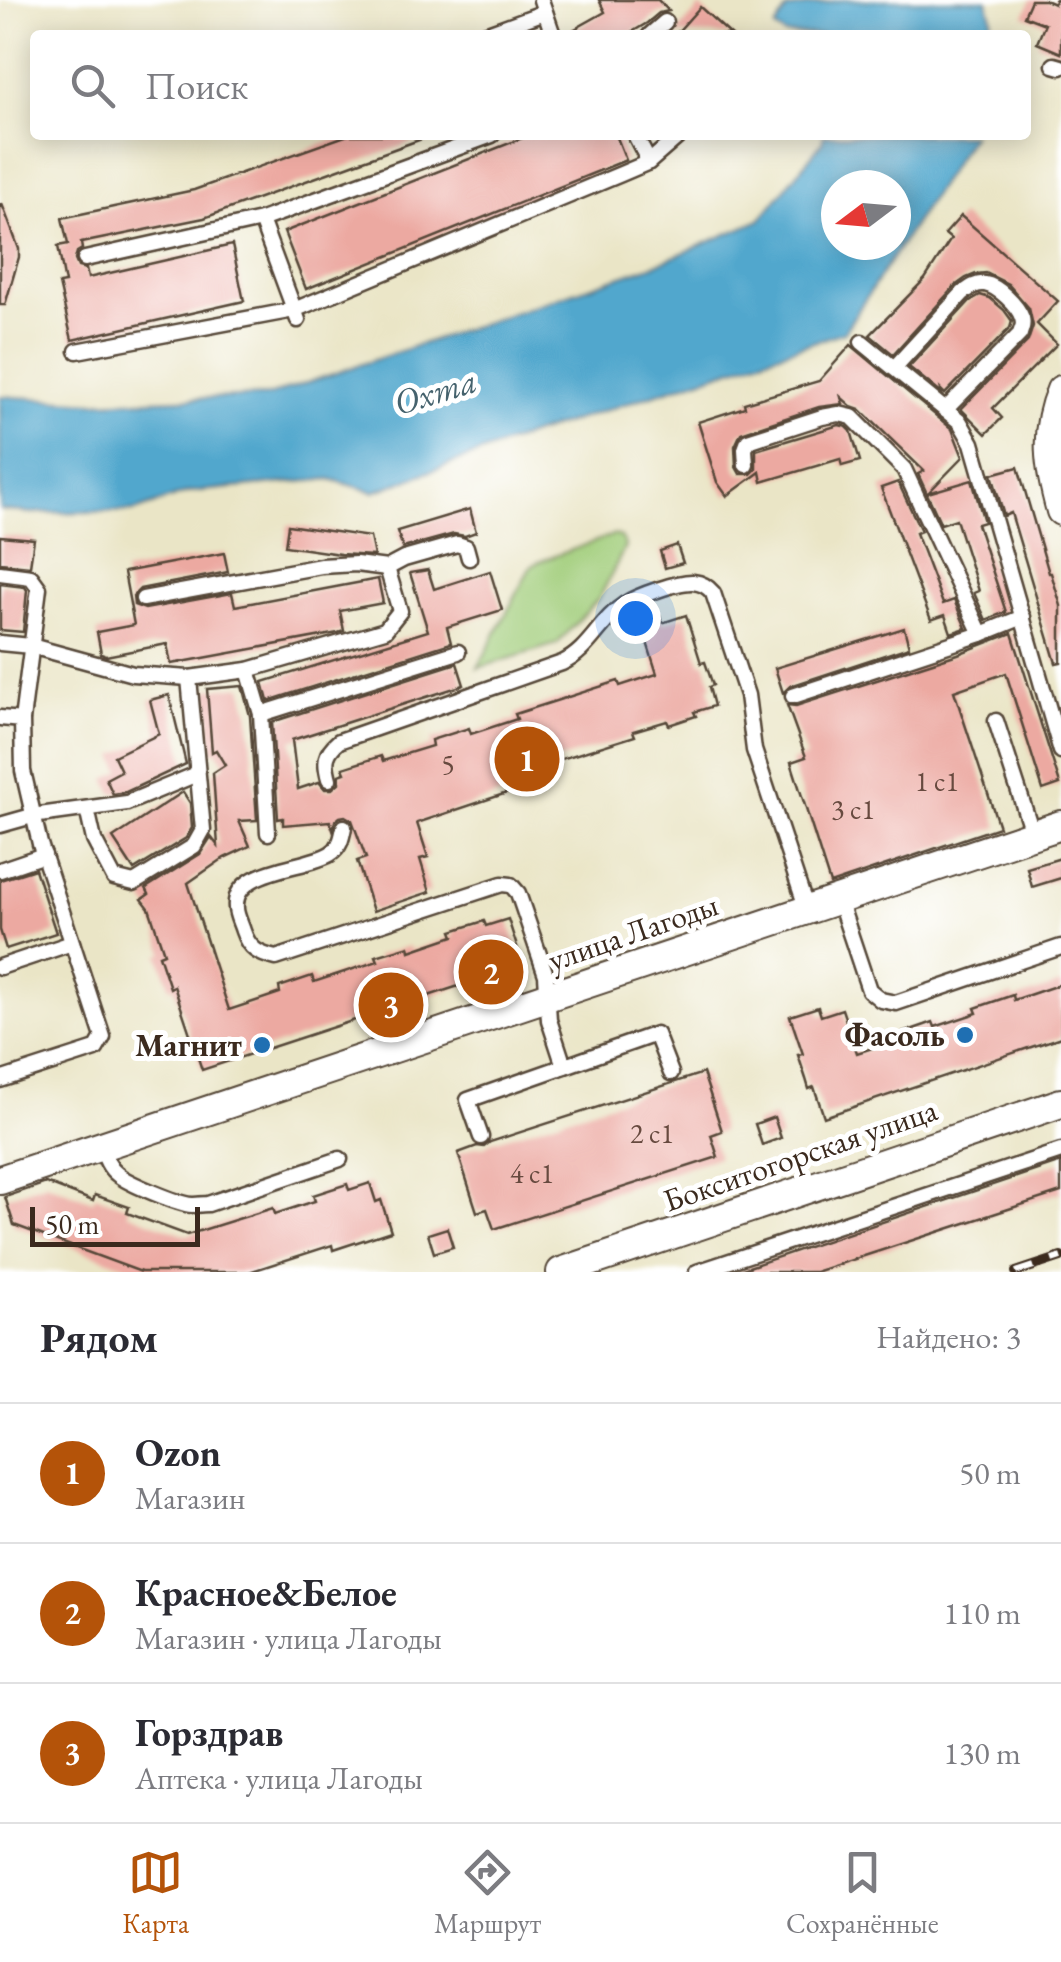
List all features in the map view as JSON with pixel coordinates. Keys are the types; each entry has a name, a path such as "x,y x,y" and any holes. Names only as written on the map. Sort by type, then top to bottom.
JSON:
{"street":[{"path":"1061,390 1049,430 1051,473 1061,511"},
{"name":"улица Лагоды","path":"0,1180 1061,825"},
{"name":"Бокситогорская улица","path":"561,1272 1061,1104"}],"lane":[{"path":"493,30 543,6 551,30"},
{"path":"655,30 664,22"},
{"path":"85,258 260,220 478,140"},
{"path":"638,140 649,162"},
{"path":"77,352 296,315 649,162 674,140"},
{"path":"260,220 296,315"},
{"path":"894,368 963,293 983,283 992,286 1021,316 1020,334 946,410"},
{"path":"862,342 960,422 972,443 1061,750"},
{"path":"746,464 748,441 839,414 852,417 904,469 981,634"},
{"path":"143,599 321,566 356,564 387,568 457,544 466,546 469,558"},
{"path":"0,643 31,646 133,674 189,678 248,670 385,630 400,611 387,568"},
{"path":"0,574 30,577 39,588 22,720 23,771 32,816 102,1037 96,1048 0,1080"},
{"path":"329,779 325,764 328,750 339,740 562,663 582,651 624,604 696,582 713,593 747,694 754,750 807,910"},
{"path":"793,696 1023,617"},
{"path":"261,714 458,652"},
{"path":"248,670 261,714 268,833"},
{"path":"86,809 94,840 114,878 134,883 194,846 202,830 189,678"},
{"path":"0,718 22,720"},
{"path":"996,721 1033,834"},
{"path":"0,826 32,816 127,803 197,774"},
{"path":"344,827 341,842 330,854 250,880 238,893 235,907 247,944 260,955 276,958 502,884 511,885 518,893 546,975 549,1020 564,1066"},
{"path":"0,870 44,855"},
{"path":"839,900 869,990 881,1000 896,1003 1061,947"},
{"path":"0,966 72,943"},
{"path":"481,1136 468,1100 656,1034 671,1073"},
{"path":"101,1146 107,1163 124,1179 194,1206 340,1160"},
{"path":"696,1272 1061,1152"}],"green space":[{"path":"613,535 622,538 625,547 600,597 557,644 478,668 530,568"}],"water":[{"path":"842,0 987,0 992,17 990,30 778,30 775,28 787,9"},
{"name":"Охта","path":"823,140 969,140 911,229 911,170 821,170 821,260 891,260 844,332 530,435 374,492 330,479 189,492 135,511 0,510 0,396 92,402 268,396 657,264 760,220"}],"building":[{"path":"599,0 658,0 669,11 659,13 635,30 573,30 605,12"},
{"path":"1031,0 1054,4 1061,0 1061,53 1037,43 1045,24 1024,16"},
{"path":"700,7 725,30 679,30"},
{"path":"334,140 419,140 204,218 81,243 75,260 78,267 86,269 88,278 232,245 244,301 72,340 59,284 65,283 58,246 68,244 62,218 194,190"},
{"path":"517,140 618,140 626,160 306,289 284,232"},
{"path":"2,204 19,249 5,305 0,305"},
{"path":"961,216 1058,301 1037,324 1057,344 993,408 1002,418 986,434 961,409 1028,341 1033,326 1029,308 1008,284 986,273 966,278 893,354 870,335 925,279 951,239 945,234"},
{"path":"980,295 1004,310 1012,321 1010,328 945,394 941,390 942,394 909,367"},
{"path":"851,345 952,429 964,456 928,493 972,480 984,522 977,524 1006,612 986,620 974,593 979,591 956,519 941,524 918,474 924,471 860,409 841,397 843,404 819,407 741,433 735,446 736,467 740,474 751,474 756,469 756,450 839,425 851,431 860,461 842,466 840,459 762,482 760,472 727,496 717,482 698,422 745,407 744,403 819,381"},
{"path":"1018,467 1061,606 1061,662 1056,663 1011,513 1004,516 992,474"},
{"path":"898,482 921,531 916,533 943,604 954,600 966,628 951,633 945,615 931,620 881,488"},
{"path":"470,509 476,532 403,548 397,531"},
{"path":"288,525 370,537 374,556 285,546"},
{"path":"0,536 34,539 30,566 0,563"},
{"path":"677,545 683,563 665,568 660,551"},
{"path":"224,553 228,572 140,589 133,596 134,605 145,609 232,593 235,606 378,579 383,603 340,611 344,631 338,633 171,664 167,644 101,654 97,632 134,625 124,572"},
{"path":"428,570 434,589 490,571 502,610 447,627 451,643 268,701 263,682 428,631 410,573"},
{"path":"0,584 27,590 23,632 0,630"},
{"path":"686,615 701,663 705,662 713,685 709,687 714,706 694,712 696,716 633,731 635,736 510,775 516,790 417,823 428,857 420,859 430,892 373,911 357,861 366,858 352,820 340,817 333,830 330,821 283,825 283,818 278,819 272,722 457,663 464,685 292,740 298,789 319,782 325,789 332,789 339,783 339,775 345,773 343,768 381,756 383,761 432,746 431,740 469,728 471,734 517,719 515,714 618,681 620,686 657,674 641,623 660,616 662,623"},
{"path":"904,628 909,647 790,686 783,693 775,668"},
{"path":"1012,633 1060,784 1043,790 1006,673 954,691 999,827 830,884 791,762 806,757 787,705 796,706"},
{"path":"242,686 250,716 257,820 239,821 250,846 224,858 188,883 229,1010 280,993 279,987 312,976 314,982 378,961 376,956 409,946 410,951 454,936 452,931 484,921 486,926 508,919 523,965 202,1070 174,986 170,988 159,955 164,953 149,908 142,899 149,894 146,888 200,854 211,837 218,846 213,773 225,765 216,750 212,752 207,689"},
{"path":"169,695 186,764 126,792 113,794 106,779 121,771 114,756 159,734 150,700"},
{"path":"183,792 190,803 192,828 186,838 134,870 113,838"},
{"path":"1061,858 1061,878 1032,887 1027,868"},
{"path":"35,869 56,933 6,949 0,930 0,880"},
{"path":"1061,984 1061,1037 824,1117 814,1087 809,1089 798,1055 803,1054 790,1016 818,1007 821,1016 842,1009 857,1053 901,1039 899,1034 933,1022 935,1027 1013,995 1014,1000"},
{"path":"703,1073 722,1131 711,1135 718,1157 494,1229 487,1209 477,1212 458,1153"},
{"path":"774,1117 781,1138 762,1145 755,1124"},
{"path":"1061,1162 1061,1192 815,1272 734,1272"},
{"path":"46,1183 93,1201 95,1195 129,1207 127,1213 187,1235 273,1208 275,1214 315,1201 313,1195 347,1184 349,1190 370,1183 376,1202 381,1200 391,1231 249,1272 141,1272 14,1225 5,1197"},
{"path":"447,1228 453,1247 434,1253 428,1234"}],"railway":[{"path":"1016,1272 1061,1257"}],"place":[{"name":"Ozon","path":"527,759"},
{"name":"Красное&Белое","path":"491,972"},
{"name":"Горздрав","path":"391,1005"},
{"name":"Фасоль","path":"965,1035"},
{"name":"Магнит","path":"262,1045"}]}
